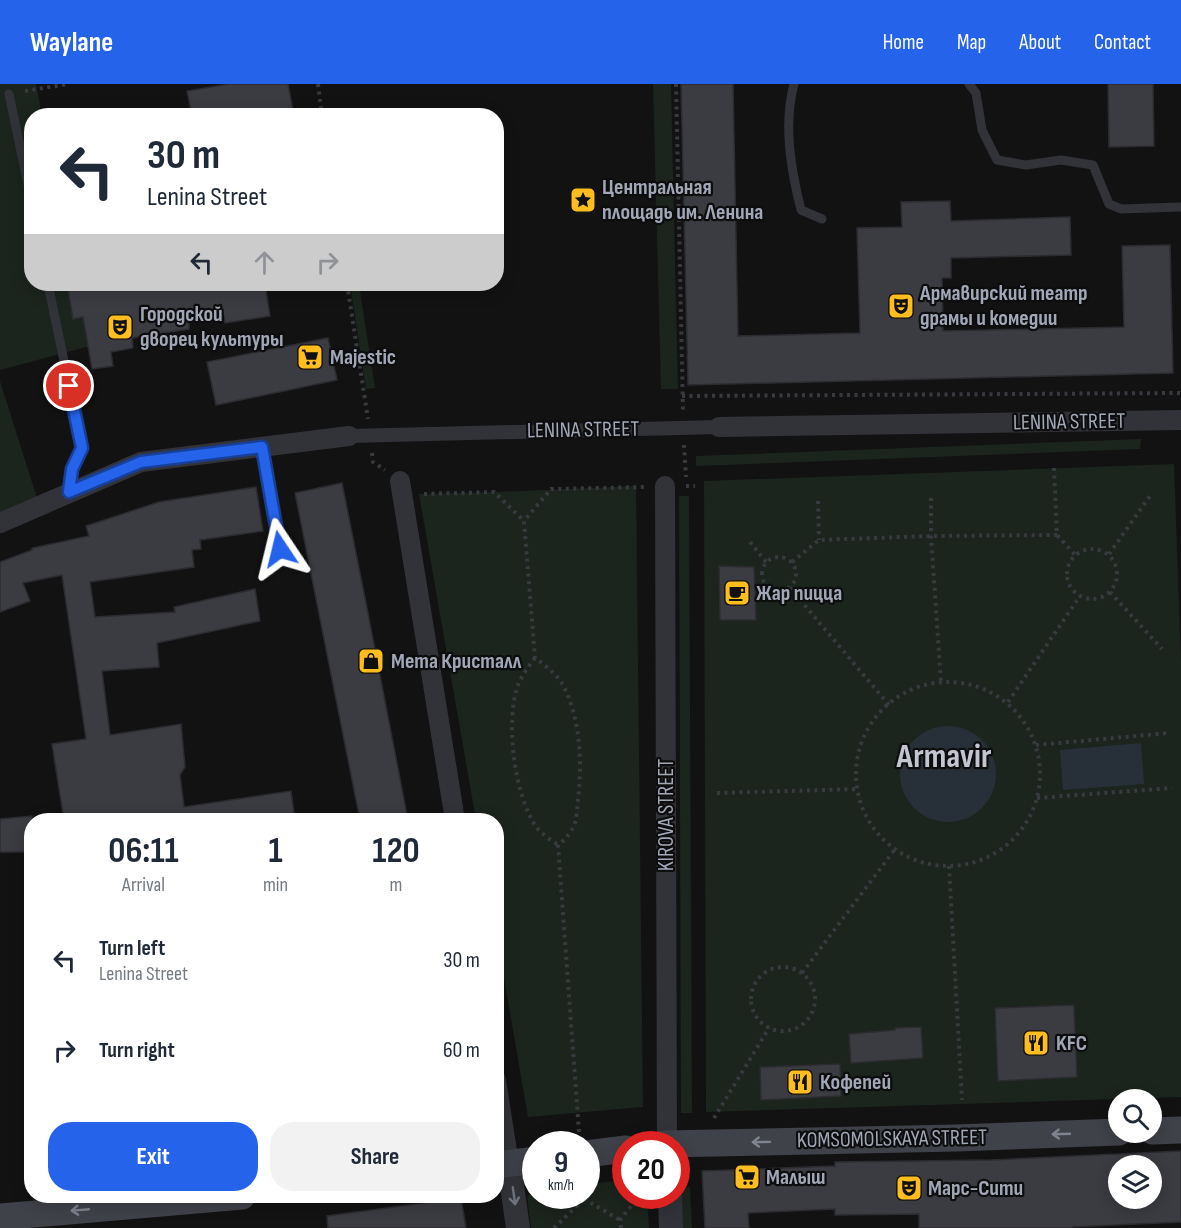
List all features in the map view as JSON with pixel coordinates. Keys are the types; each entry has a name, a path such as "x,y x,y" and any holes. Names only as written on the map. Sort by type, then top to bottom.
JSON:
{"main road":[{"path":"1162,1131 1181,1130"},
{"name":"KOMSOMOLSKAYA STREET","path":"690,1144 1108,1132"},
{"path":"504,1165 522,1162"},
{"path":"0,1217 162,1203"}],"street":[{"name":"LENINA STREET","path":"0,523 141,462 349,436 719,427 1181,420"},
{"path":"400,481 454,813"},
{"name":"KIROVA STREET","path":"664,486 666,1131"},
{"path":"504,1169 518,1228"},
{"path":"670,1209 671,1228"}],"lane":[{"path":"794,84 790,100 790,163 801,210 822,219"},
{"path":"969,84 976,93 982,130 997,160 1026,165 1061,160 1093,165 1109,204 1122,209 1181,207"},
{"path":"9,94 24,166"},
{"path":"49,291 82,448 72,469 69,492"},
{"path":"262,447 280,549"}],"path":[{"path":"9,94 68,84"},
{"path":"318,84 321,108"},
{"path":"676,84 682,396 686,477"},
{"path":"349,291 373,462 419,494 494,492 524,521 535,658 519,683 514,701 512,722 514,754 518,779 530,814 537,827 558,845 582,1131"},
{"path":"682,396 1181,393"},
{"path":"1054,468 1057,535 1075,555"},
{"path":"524,521 551,489 664,486"},
{"path":"1108,554 1152,493"},
{"path":"931,498 931,536 941,683"},
{"path":"818,501 819,540"},
{"path":"792,562 819,540 1057,535"},
{"path":"750,542 766,562"},
{"path":"1090,548 1108,554 1112,557 1118,573 1113,589 1099,598 1090,599 1080,596 1070,586 1067,578 1070,561 1082,550 1090,548"},
{"path":"776,556 792,562 796,573 794,584 779,592 768,588 761,572 766,562 776,556"},
{"path":"790,588 889,705"},
{"path":"1110,592 1162,649"},
{"path":"1008,702 1080,596"},
{"path":"535,658 553,672 563,685 575,718 580,755 575,822 568,836 558,845"},
{"path":"953,681 982,687 1008,702 1027,725 1039,752 1041,782 1037,798 1033,810 1018,835 994,854 965,865 949,866 933,865 904,855 879,836 862,809 856,778 860,747 874,719 897,697 924,685 953,681"},
{"path":"1036,745 1168,733"},
{"path":"1037,798 1172,788"},
{"path":"717,793 858,789"},
{"path":"802,973 895,849"},
{"path":"949,866 962,1100"},
{"path":"780,967 791,968 802,973 814,990 815,1002 807,1021 789,1031 768,1028 754,1014 751,1004 751,994 755,984 769,970 780,967"},
{"path":"699,1144 768,1028"},
{"path":"600,1207 620,1220"},
{"path":"554,1228 572,1209"},
{"path":"621,1228 620,1220 629,1209"}],"shaded area":[{"path":"0,84 36,84 41,108 24,108 24,291 78,291 90,346 0,370"},
{"path":"653,84 671,84 678,389 661,389"},
{"path":"351,291 360,291 375,388 366,389"},
{"path":"0,381 37,498 0,523"},
{"path":"1141,439 1140,449 696,466 696,456"},
{"path":"1174,464 1181,661 1181,1097 1162,1098 1162,1089 1108,1089 1108,1099 706,1112 704,481"},
{"path":"636,486 643,1107 528,1117 504,978 504,813 475,813 419,494"},
{"path":"679,496 689,496 692,1113 681,1113"},
{"path":"948,726 966,730 982,740 992,756 996,774 992,792 982,808 966,818 948,822 930,818 914,808 904,792 900,774 904,756 914,740 930,730"},
{"path":"1141,743 1144,784 1063,790 1060,750"},
{"path":"612,1181 612,1209 648,1209 649,1228 531,1228 529,1209 600,1209 600,1183"},
{"path":"690,1187 692,1228 681,1228 680,1209 690,1209"}],"building":[{"path":"229,84 288,84 292,108 190,108 187,91"},
{"path":"681,84 733,84 738,336 860,333 857,228 902,227 901,202 950,201 951,221 1070,217 1071,255 951,258 951,278 942,278 943,331 1124,327 1122,246 1170,245 1173,373 688,385"},
{"path":"1108,84 1153,84 1154,146 1109,147"},
{"name":"Городской дворец культуры","path":"68,291 266,291 270,316 225,323 224,316 189,322 189,329 132,338 133,348 111,352 113,366 92,369 83,317 73,319"},
{"path":"328,338 337,380 216,405 207,362"},
{"path":"342,483 407,813 359,813 295,493"},
{"path":"256,487 263,531 200,540 201,549 192,550 194,567 90,582 95,617 175,612 174,607 255,589 260,621 157,643 159,667 102,671 110,735 181,724 185,767 180,775 184,807 291,791 294,813 63,813 52,744 86,739 62,575 23,583 30,601 0,612 0,562 32,550 32,548 89,536 86,526 159,502"},
{"name":"Жар пицца","path":"719,566 754,567 756,620 720,620"},
{"path":"24,817 24,852 0,852 0,819"},
{"name":"KFC","path":"1074,1005 1077,1077 998,1081 995,1008"},
{"path":"921,1027 923,1058 851,1063 849,1034"},
{"name":"Кофепей","path":"840,1064 841,1096 761,1100 760,1067"},
{"path":"1181,1151 1181,1222 1073,1228 919,1228 919,1214 835,1215 835,1209 748,1213 749,1228 705,1228 702,1171 835,1166 835,1162 990,1160"},
{"path":"424,1203 462,1203 466,1228 328,1228 327,1216"}],"place":[{"name":"Центральная площадь им. Ленина","path":"583,200"},
{"name":"Армавирский театр драмы и комедии","path":"901,306"},
{"name":"Городской дворец культуры","path":"120,327"},
{"name":"Majestic","path":"310,357"},
{"name":"Жар пицца","path":"737,593"},
{"name":"Мета Кристалл","path":"371,661"},
{"name":"KFC","path":"1036,1043"},
{"name":"Кофепей","path":"800,1082"},
{"name":"Малыш","path":"747,1177"},
{"name":"Марс-Сити","path":"909,1188"}],"district":[{"name":"Armavir","path":"944,756"}],"route":[{"path":"69,386 82,448 72,469 69,492 141,462 262,447 280,549"}]}
